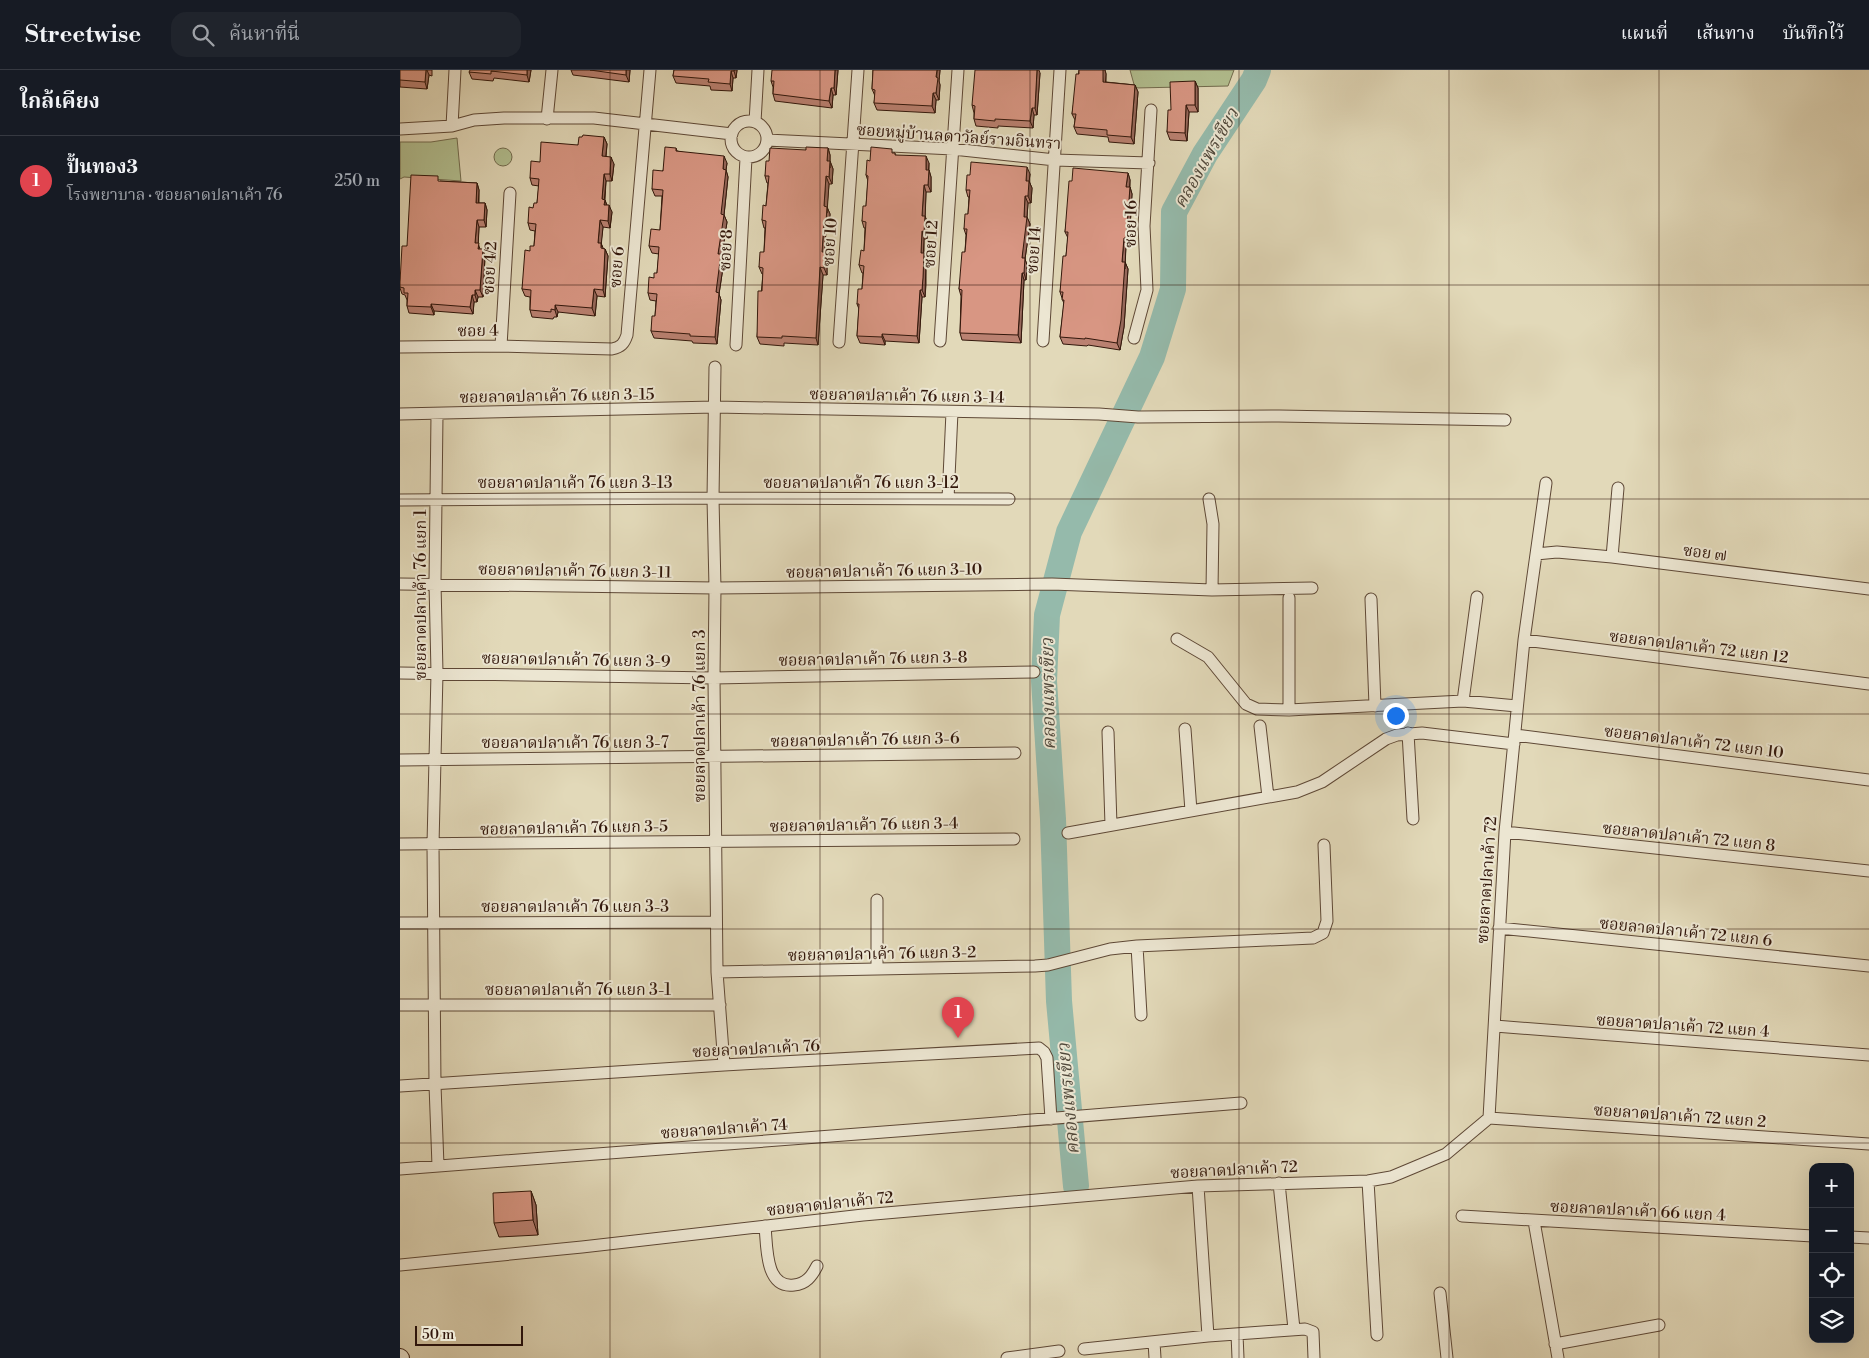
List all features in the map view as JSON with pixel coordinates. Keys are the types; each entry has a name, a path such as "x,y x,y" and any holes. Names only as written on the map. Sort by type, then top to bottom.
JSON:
{"street":[{"path":"452,126 455,70"},
{"path":"547,119 552,70"},
{"path":"644,124 650,70"},
{"path":"755,122 758,70"},
{"name":"ซอย 10","path":"839,342 858,70"},
{"name":"ซอย 12","path":"940,341 958,70"},
{"name":"ซอย 14","path":"1043,341 1060,70"},
{"name":"ซอย 16","path":"1134,338 1147,290 1144,226 1151,110"},
{"path":"400,129 452,126 474,120 504,118 594,118 732,134"},
{"path":"744,122 755,122 764,129 767,140 763,152 752,158 740,155 732,146 732,134 734,129 744,122"},
{"name":"ซอย 6","path":"557,347 612,349 618,348 626,340 644,124"},
{"name":"ซอยหมู่บ้านลดาวัลย์รามอินทรา","path":"767,140 953,149 1055,160 1149,163"},
{"name":"ซอย 8","path":"736,344 746,158"},
{"name":"ซอย 4/2","path":"501,346 510,193"},
{"name":"ซอย 4","path":"400,347 557,347"},
{"name":"ซอยลาดปลาเค้า 76 แยก 3","path":"715,367 713,498 716,922 717,972 724,1065"},
{"name":"ซอยลาดปลาเค้า 76 แยก 3-14","path":"715,408 1099,414 1138,417 1279,416 1505,420"},
{"name":"ซอยลาดปลาเค้า 76 แยก 3-15","path":"400,414 437,415 715,408"},
{"path":"948,498 952,412"},
{"name":"ซอยลาดปลาเค้า 76 แยก 1","path":"437,415 434,583 437,673 433,845 435,1085 438,1166"},
{"name":"ซอยลาดปลาเค้า 72","path":"400,1265 582,1247 863,1215 1198,1186 1368,1181 1391,1177 1446,1154 1489,1118 1505,832 1524,640 1546,483"},
{"path":"1612,557 1618,488"},
{"name":"ซอยลาดปลาเค้า 76 แยก 3-12","path":"713,498 1010,499"},
{"name":"ซอยลาดปลาเค้า 76 แยก 3-13","path":"400,500 713,498"},
{"path":"1208,498 1213,524 1212,590"},
{"name":"ซอย ๗","path":"1536,554 1557,552 1612,557 1869,589"},
{"name":"ซอยลาดปลาเค้า 76 แยก 3-11","path":"400,584 715,588"},
{"name":"ซอยลาดปลาเค้า 76 แยก 3-10","path":"715,588 1052,584 1212,590 1312,588"},
{"path":"1463,701 1477,596"},
{"path":"1289,598 1289,710"},
{"path":"1371,598 1375,706"},
{"path":"1177,639 1208,657 1246,704 1257,709 1289,710 1463,701 1517,706"},
{"name":"ซอยลาดปลาเค้า 72 แยก 12","path":"1524,640 1869,684"},
{"name":"ซอยลาดปลาเค้า 76 แยก 3-9","path":"400,672 714,678"},
{"name":"ซอยลาดปลาเค้า 76 แยก 3-8","path":"714,678 1034,672"},
{"path":"1260,726 1268,797"},
{"path":"1185,729 1191,811"},
{"path":"1108,732 1111,825"},
{"path":"1408,733 1413,819"},
{"name":"ซอยลาดปลาเค้า 72 แยก 10","path":"1068,833 1297,792 1322,782 1386,739 1408,733 1514,740 1869,780"},
{"name":"ซอยลาดปลาเค้า 76 แยก 3-6","path":"715,757 1016,752"},
{"name":"ซอยลาดปลาเค้า 76 แยก 3-7","path":"400,760 715,757"},
{"name":"ซอยลาดปลาเค้า 72 แยก 8","path":"1505,832 1869,872"},
{"name":"ซอยลาดปลาเค้า 76 แยก 3-4","path":"715,842 1014,839"},
{"name":"ซอยลาดปลาเค้า 76 แยก 3-5","path":"400,844 715,842"},
{"name":"ซอยลาดปลาเค้า 76 แยก 3-2","path":"717,972 1048,965 1110,949 1137,946 1313,938 1323,932 1327,921 1324,845"},
{"path":"877,900 877,969"},
{"name":"ซอยลาดปลาเค้า 76 แยก 3-3","path":"400,923 716,922"},
{"name":"ซอยลาดปลาเค้า 72 แยก 6","path":"1499,928 1869,966"},
{"path":"1137,946 1142,1015"},
{"name":"ซอยลาดปลาเค้า 76 แยก 3-1","path":"400,1005 720,1006"},
{"name":"ซอยลาดปลาเค้า 72 แยก 4","path":"1495,1026 1869,1056"},
{"name":"ซอยลาดปลาเค้า 76","path":"400,1086 724,1065 1039,1048 1047,1058 1051,1119"},
{"name":"ซอยลาดปลาเค้า 74","path":"400,1169 1241,1103"},
{"name":"ซอยลาดปลาเค้า 72 แยก 2","path":"1489,1118 1869,1144"},
{"path":"1368,1181 1377,1336"},
{"path":"1279,1183 1294,1329"},
{"path":"1198,1186 1208,1336"},
{"name":"ซอยลาดปลาเค้า 66 แยก 4","path":"1462,1216 1534,1222 1809,1236"},
{"path":"1534,1222 1558,1358"},
{"path":"765,1226 772,1275 777,1282 786,1286 805,1282 817,1266"},
{"path":"1854,1237 1869,1238"},
{"path":"1440,1293 1447,1358"},
{"path":"1555,1344 1659,1325"},
{"path":"1084,1349 1305,1328 1313,1332 1314,1358"},
{"path":"1237,1334 1238,1358"},
{"path":"1154,1342 1155,1358"},
{"path":"1007,1358 1059,1351"}],"green space":[{"path":"1130,70 1234,70 1228,86 1135,88"},
{"path":"457,138 461,181 404,177 400,179 400,142 431,142"},
{"path":"503,148 509,151 512,157 509,163 503,166 497,163 494,157 497,151"}],"building":[{"path":"400,70 426,70 425,82 400,80"},
{"path":"470,70 527,70 527,75 491,71 491,74 469,72"},
{"path":"590,70 626,70 626,75"},
{"path":"674,70 734,71 731,71 730,84 708,82 709,79 673,76"},
{"path":"772,70 835,70 834,88 831,88 829,101 773,94 774,81 771,81"},
{"path":"873,70 937,70 936,93 933,93 932,106 874,103 875,90 872,89"},
{"path":"975,70 1037,70 1035,108 1032,108 1030,121 974,119 975,106 972,105"},
{"path":"1079,70 1103,70 1103,82 1135,85 1131,137 1107,135 1107,130 1074,127 1076,114 1072,114 1076,74 1079,74"},
{"path":"1195,81 1195,105 1186,105 1185,133 1167,132 1168,110 1171,110 1170,82"},
{"path":"583,135 604,137 602,156 611,157 610,174 604,174 602,199 605,200 604,205 609,205 608,221 600,220 598,243 601,243 601,248 605,249 603,290 594,289 592,308 555,305 555,310 551,309 551,312 530,310 531,290 522,289 525,250 530,251 530,246 534,246 536,224 528,223 529,207 533,208 534,203 537,203 539,179 530,178 531,161 540,162 541,142 578,145 579,137"},
{"path":"665,147 676,148 676,151 724,156 723,169 726,170 721,214 724,215 718,254 721,254 716,292 719,293 715,337 651,331 652,316 655,316 657,294 648,293 649,277 654,278 654,273 657,273 659,247 649,246 651,229 660,230 663,190 652,189 653,170 663,171"},
{"path":"806,147 828,148 827,161 830,161 829,177 826,176 824,206 827,207 822,252 825,252 824,268 820,267 816,338 757,337 758,291 762,291 763,268 759,267 760,252 764,252 766,221 762,220 763,205 766,206 769,176 765,176 766,161 769,161 770,148 806,150"},
{"path":"871,147 892,149 892,153 895,153 895,155 926,156 926,170 929,170 928,185 924,185 922,216 925,216 921,253 924,253 923,278 922,290 920,290 917,336 882,334 882,337 857,336 858,289 862,289 864,266 859,265 861,250 864,251 866,222 862,221 863,206 866,206 867,160 870,161"},
{"path":"971,162 1027,167 1026,181 1029,181 1028,196 1025,196 1024,217 1027,217 1022,258 1025,258 1024,273 1022,273 1018,335 960,333 962,290 959,289 962,252 965,252 967,229 964,229 965,214 968,214 970,190 966,190 967,175 970,175"},
{"path":"1073,168 1128,173 1126,187 1130,187 1122,262 1125,262 1121,320 1117,343 1085,338 1060,337 1064,300 1062,300 1063,292 1060,292 1063,256 1066,256 1068,232 1065,232 1069,181 1072,181"},
{"path":"411,175 438,176 438,181 477,183 476,203 485,203 484,220 477,220 475,243 479,243 478,249 483,249 480,290 475,290 475,295 472,295 470,307 431,304 431,307 407,306 408,293 404,293 404,288 400,287 400,282 402,246 407,246"},
{"path":"531,1191 533,1220 494,1223 493,1193"}],"waterway":[{"name":"คลองแพรเขียว","path":"1076,1186 1059,1001 1053,819 1044,681 1047,615 1069,532 1152,357 1173,289 1174,212 1205,154 1254,80 1258,70"}],"place":[{"name":"ปั้นทอง3","path":"958,1038"}]}
